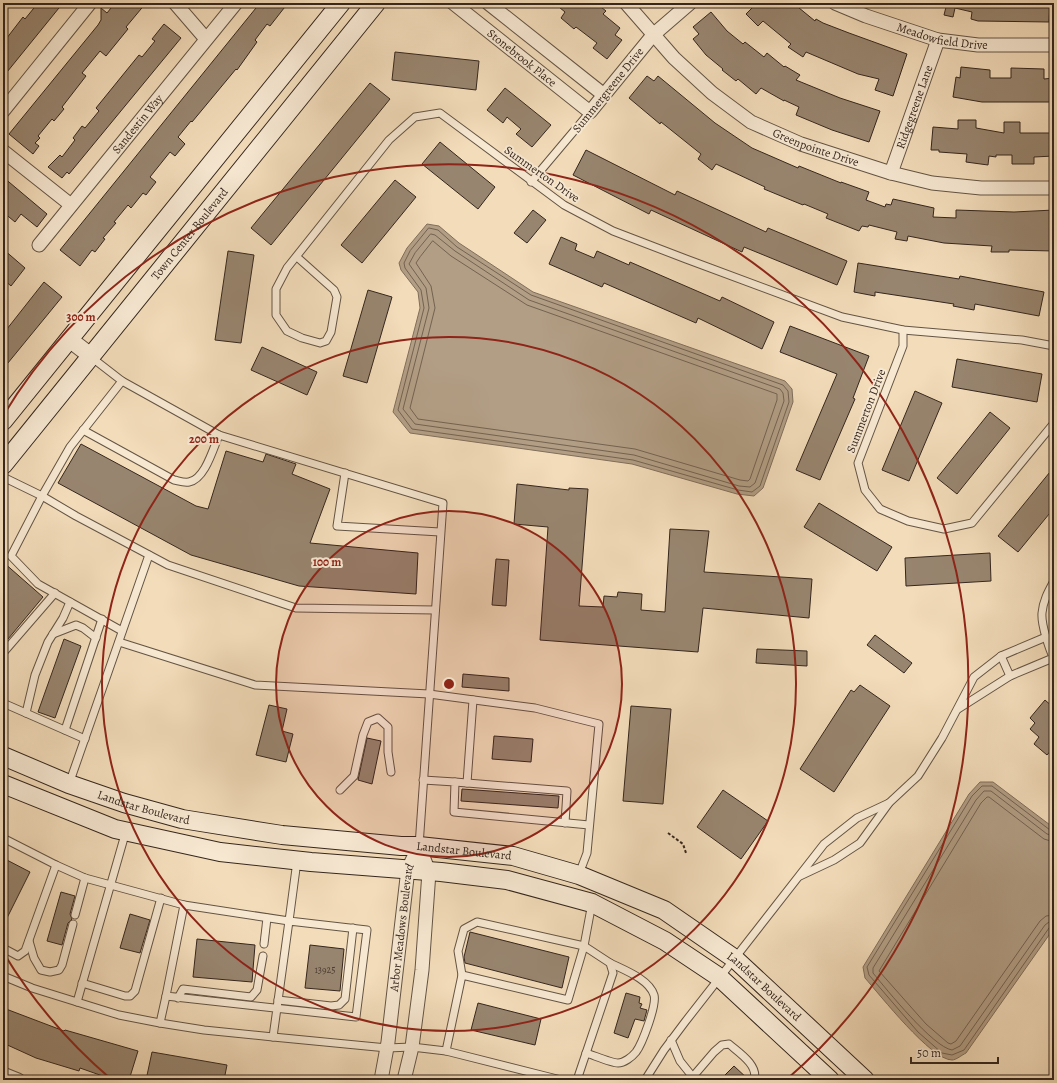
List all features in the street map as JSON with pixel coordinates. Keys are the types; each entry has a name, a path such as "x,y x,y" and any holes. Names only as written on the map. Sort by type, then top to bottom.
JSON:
{"main road":[{"path":"3,421 341,3"},
{"name":"Town Center Boulevard","path":"3,465 376,3"},
{"name":"Landstar Boulevard","path":"3,756 69,784 124,803 182,819 282,836 401,846 419,846 513,856 579,875 664,910 735,959 865,1080"},
{"name":"Landstar Boulevard","path":"3,784 115,829 220,852 441,872 507,880 592,903 665,941 719,977 830,1080"}],"street":[{"path":"3,110 90,3"},
{"path":"175,3 206,39"},
{"name":"Sandestin Way","path":"39,245 236,3"},
{"name":"Stonebrook Place","path":"453,3 590,112"},
{"name":"Stonebrook Place","path":"488,3 604,95"},
{"name":"Greenpointe Drive","path":"626,3 674,58 712,93 751,122 801,144 891,173 932,183 981,188 1054,188"},
{"name":"Summergreene Drive","path":"590,112 653,35 690,3"},
{"name":"Meadowfield Drive","path":"835,3 866,16 938,40 978,45 1054,45"},
{"name":"Ridgegreene Lane","path":"891,173 938,40"},
{"path":"3,151 71,205"},
{"path":"69,339 91,356"},
{"name":"Arbor Meadows Boulevard","path":"381,1080 408,870 419,846"},
{"name":"Arbor Meadows Boulevard","path":"404,1080 412,1047 422,970 429,872 419,846"},
{"path":"3,1074 18,1080"}],"lane":[{"name":"Summergreene Drive","path":"531,182 590,112"},
{"name":"Summerton Drive","path":"297,257 334,290 337,298 331,332 326,341 320,343 302,338 287,331 276,315 276,289 287,268 389,140 415,117 440,113 564,206 613,231 842,317 903,330 1022,340 1054,346"},
{"name":"Summerton Drive","path":"903,330 903,346 858,463 865,490 880,509 908,521 944,529 972,523 1054,423"},
{"path":"91,356 122,381 219,435 443,503 419,846"},
{"path":"122,381 70,446 11,556 38,584 122,631"},
{"path":"83,430 174,480 182,482 190,482 198,478 203,471 219,435"},
{"path":"345,473 337,526 440,532"},
{"path":"3,477 42,496 76,516 168,564 296,608 435,610"},
{"path":"69,784 149,554"},
{"path":"958,709 1010,676 1054,659 1046,637 1042,615 1046,596 1054,581"},
{"path":"3,653 55,593"},
{"path":"26,713 35,676 48,642 63,618 70,602"},
{"path":"65,730 102,619"},
{"path":"53,634 76,625 83,628 96,638"},
{"path":"798,877 834,860 860,843 889,803 918,776 958,709 974,677 1000,656 1046,637"},
{"path":"119,642 255,685 429,694 535,708 598,724 587,853 579,875"},
{"path":"1000,656 1010,676"},
{"path":"467,783 474,700"},
{"path":"3,703 85,739"},
{"path":"340,790 354,776 363,735 368,722 378,718 388,728 388,752 391,772"},
{"path":"424,780 567,791 565,823"},
{"path":"455,782 454,812 589,825"},
{"path":"645,1080 671,1040 824,844 857,818 889,803"},
{"path":"76,1002 126,831"},
{"path":"3,838 85,878 184,905 267,918 367,930 356,1017 166,996"},
{"path":"273,1037 297,860"},
{"path":"3,948 18,956 25,951 56,865"},
{"path":"75,915 85,878"},
{"path":"82,983 125,996 132,995 135,991 161,898"},
{"path":"462,975 568,1000 584,946 592,903"},
{"path":"160,1023 184,905"},
{"path":"264,944 267,918"},
{"path":"446,1051 462,975 458,951 464,929 478,922 584,946 610,963 639,977 649,987 654,995 653,1009 648,1025 636,1052 626,1061 617,1063 586,1053"},
{"path":"29,941 34,958 41,970 50,972 59,970 62,965 73,924"},
{"path":"278,1000 331,1006 338,1005 345,999 353,928"},
{"path":"178,998 183,988 251,997 257,990 263,956"},
{"path":"577,1080 613,973 610,963"},
{"path":"3,976 32,988 76,1002 118,1014 160,1023 204,1030 273,1037 386,1048 412,1047 446,1051 561,1080"},
{"path":"671,1040 680,1061 691,1078 714,1052 722,1045 729,1044 748,1061 754,1070 754,1080"}],"path":[{"path":"668,833 683,844 686,852"}],"water":[{"path":"427,224 439,226 459,243 533,292 785,381 792,389 793,402 763,488 754,496 737,494 632,464 410,433 393,412 420,308 418,292 401,270 399,263 407,248"},
{"path":"980,782 993,782 1054,828 1054,928 966,1053 952,1060 943,1057 932,1050 919,1039 865,978 863,967 969,794"}],"building":[{"path":"38,3 63,3 3,77 3,43 23,17 25,19"},
{"path":"115,3 146,3 126,27 128,29 106,56 100,51 82,73 86,76 62,107 64,109 54,121 52,119 38,136 40,138 35,143 39,146 33,154 9,134 98,25 101,20 101,8 107,13"},
{"path":"260,3 288,3 270,26 267,24 255,40 257,42 237,70 236,69 178,137 185,144 175,156 170,152 150,177 156,182 146,195 143,193 131,208 128,205 114,222 116,223 103,238 105,239 95,252 92,250 80,266 60,250"},
{"path":"554,3 596,3 606,11 603,14 620,28 615,35 622,40 607,59 593,48 597,43 576,27 574,29 561,18 565,12"},
{"path":"748,3 793,3 815,21 816,19 849,33 907,54 893,96 875,90 879,79 858,74 806,52 803,57 788,47 791,44 763,21 758,26 746,14 752,8"},
{"path":"947,3 1050,3 1049,22 978,21 971,19 972,12 955,8 953,17 944,15"},
{"path":"711,12 727,31 743,44 745,42 764,57 767,53 784,67 785,66 800,75 796,80 840,98 880,111 869,142 832,130 796,115 799,107 784,101 761,88 756,94 738,79 736,81 722,70 723,69 706,55 693,39 699,34 693,27"},
{"path":"164,24 181,38 69,174 67,172 62,178 48,167 60,155 62,157 75,140 73,138 82,126 85,128 99,111 96,108 139,55 142,57 155,41 152,39"},
{"path":"395,52 479,61 476,90 392,80"},
{"path":"961,67 990,70 990,78 1011,78 1011,68 1044,69 1044,79 1054,78 1054,102 982,102 953,97 956,77 960,78"},
{"path":"647,76 654,81 658,76 715,123 752,148 798,168 799,166 841,183 869,192 866,200 885,207 886,204 891,205 893,199 934,208 933,217 956,218 956,210 1014,212 1054,210 1054,251 1009,250 1009,252 991,252 992,246 944,243 908,236 907,241 895,239 897,232 869,225 868,227 862,226 859,231 826,218 828,214 764,189 765,187 716,164 712,170 698,159 701,154 661,122 660,124 629,98"},
{"path":"370,83 390,99 271,245 251,228"},
{"path":"505,88 551,125 532,147 516,134 521,129 507,117 503,123 487,110"},
{"path":"958,120 976,120 976,128 1004,133 1004,122 1020,122 1020,133 1054,133 1054,156 1034,157 1034,164 1012,164 1012,155 996,155 996,157 989,156 988,165 966,162 967,154 931,150 933,127 958,129"},
{"path":"440,142 495,187 478,209 422,164"},
{"path":"586,150 675,195 677,191 766,232 768,228 847,261 837,285 744,247 742,252 651,210 649,214 573,175"},
{"path":"3,177 47,214 37,227 21,214 15,222 3,212"},
{"path":"395,180 416,197 362,263 341,245"},
{"path":"533,210 546,220 527,243 514,233"},
{"path":"561,237 577,244 575,250 594,258 597,251 629,265 630,262 720,301 722,297 774,322 762,349 698,318 696,323 604,283 602,287 549,264"},
{"path":"3,249 25,268 11,286 3,279"},
{"path":"228,251 254,255 241,343 215,340"},
{"path":"858,263 959,279 960,276 1044,292 1039,316 975,304 974,310 953,306 954,304 875,292 875,296 854,292"},
{"path":"44,282 62,297 3,369 3,334"},
{"path":"368,290 392,297 367,383 343,376"},
{"path":"790,326 869,356 853,398 855,399 820,480 796,470 837,374 780,352"},
{"path":"262,347 317,372 307,395 251,370"},
{"path":"957,359 1042,374 1037,402 952,387"},
{"path":"915,391 942,403 909,481 882,470"},
{"path":"990,412 1010,428 957,494 937,478"},
{"path":"81,444 196,506 208,509 226,451 263,462 266,454 296,464 292,474 330,489 310,543 418,553 416,594 299,586 191,555 58,483"},
{"path":"1054,467 1054,508 1018,552 998,536"},
{"path":"517,484 569,490 569,488 588,489 579,606 603,607 604,596 617,597 618,592 642,594 641,610 665,612 670,529 709,531 704,572 812,579 809,618 703,608 698,652 540,640 548,527 514,524"},
{"path":"819,503 892,547 877,571 804,527"},
{"path":"990,553 991,581 906,586 905,558"},
{"path":"496,559 509,560 506,606 492,605"},
{"path":"3,562 43,597 3,645"},
{"path":"875,635 912,663 904,673 867,645"},
{"path":"64,639 81,646 55,718 38,712"},
{"path":"757,649 807,651 807,666 756,663"},
{"path":"463,674 509,678 509,691 462,687"},
{"path":"860,685 890,706 834,792 800,769 851,690 854,692"},
{"path":"1045,700 1054,708 1054,747 1047,755 1034,744 1039,737 1030,729 1035,723 1030,718"},
{"path":"269,705 287,709 282,731 293,734 286,762 256,755"},
{"path":"631,706 671,709 663,804 623,801"},
{"path":"494,736 533,739 531,762 492,759"},
{"path":"367,738 381,741 372,784 358,780"},
{"path":"462,789 559,796 558,808 461,801"},
{"path":"723,790 768,821 741,859 697,827"},
{"path":"3,858 30,872 3,926"},
{"path":"61,892 75,896 70,914 72,919 68,923 62,945 47,941"},
{"path":"130,914 150,920 140,953 120,948"},
{"path":"470,932 569,957 562,988 465,963 464,957"},
{"path":"197,939 255,945 252,982 193,977"},
{"path":"310,945 344,949 340,991 305,988"},
{"path":"626,993 640,997 639,1003 642,1004 640,1008 647,1010 644,1021 635,1019 628,1038 614,1033"},
{"path":"478,1003 541,1019 535,1045 471,1030"},
{"path":"6,1009 64,1031 65,1030 138,1051 129,1080 114,1080 80,1068 79,1071 36,1058 3,1043 3,1010 5,1011"},
{"path":"152,1052 227,1065 224,1080 146,1080"},
{"path":"734,1066 749,1080 720,1080"}]}
